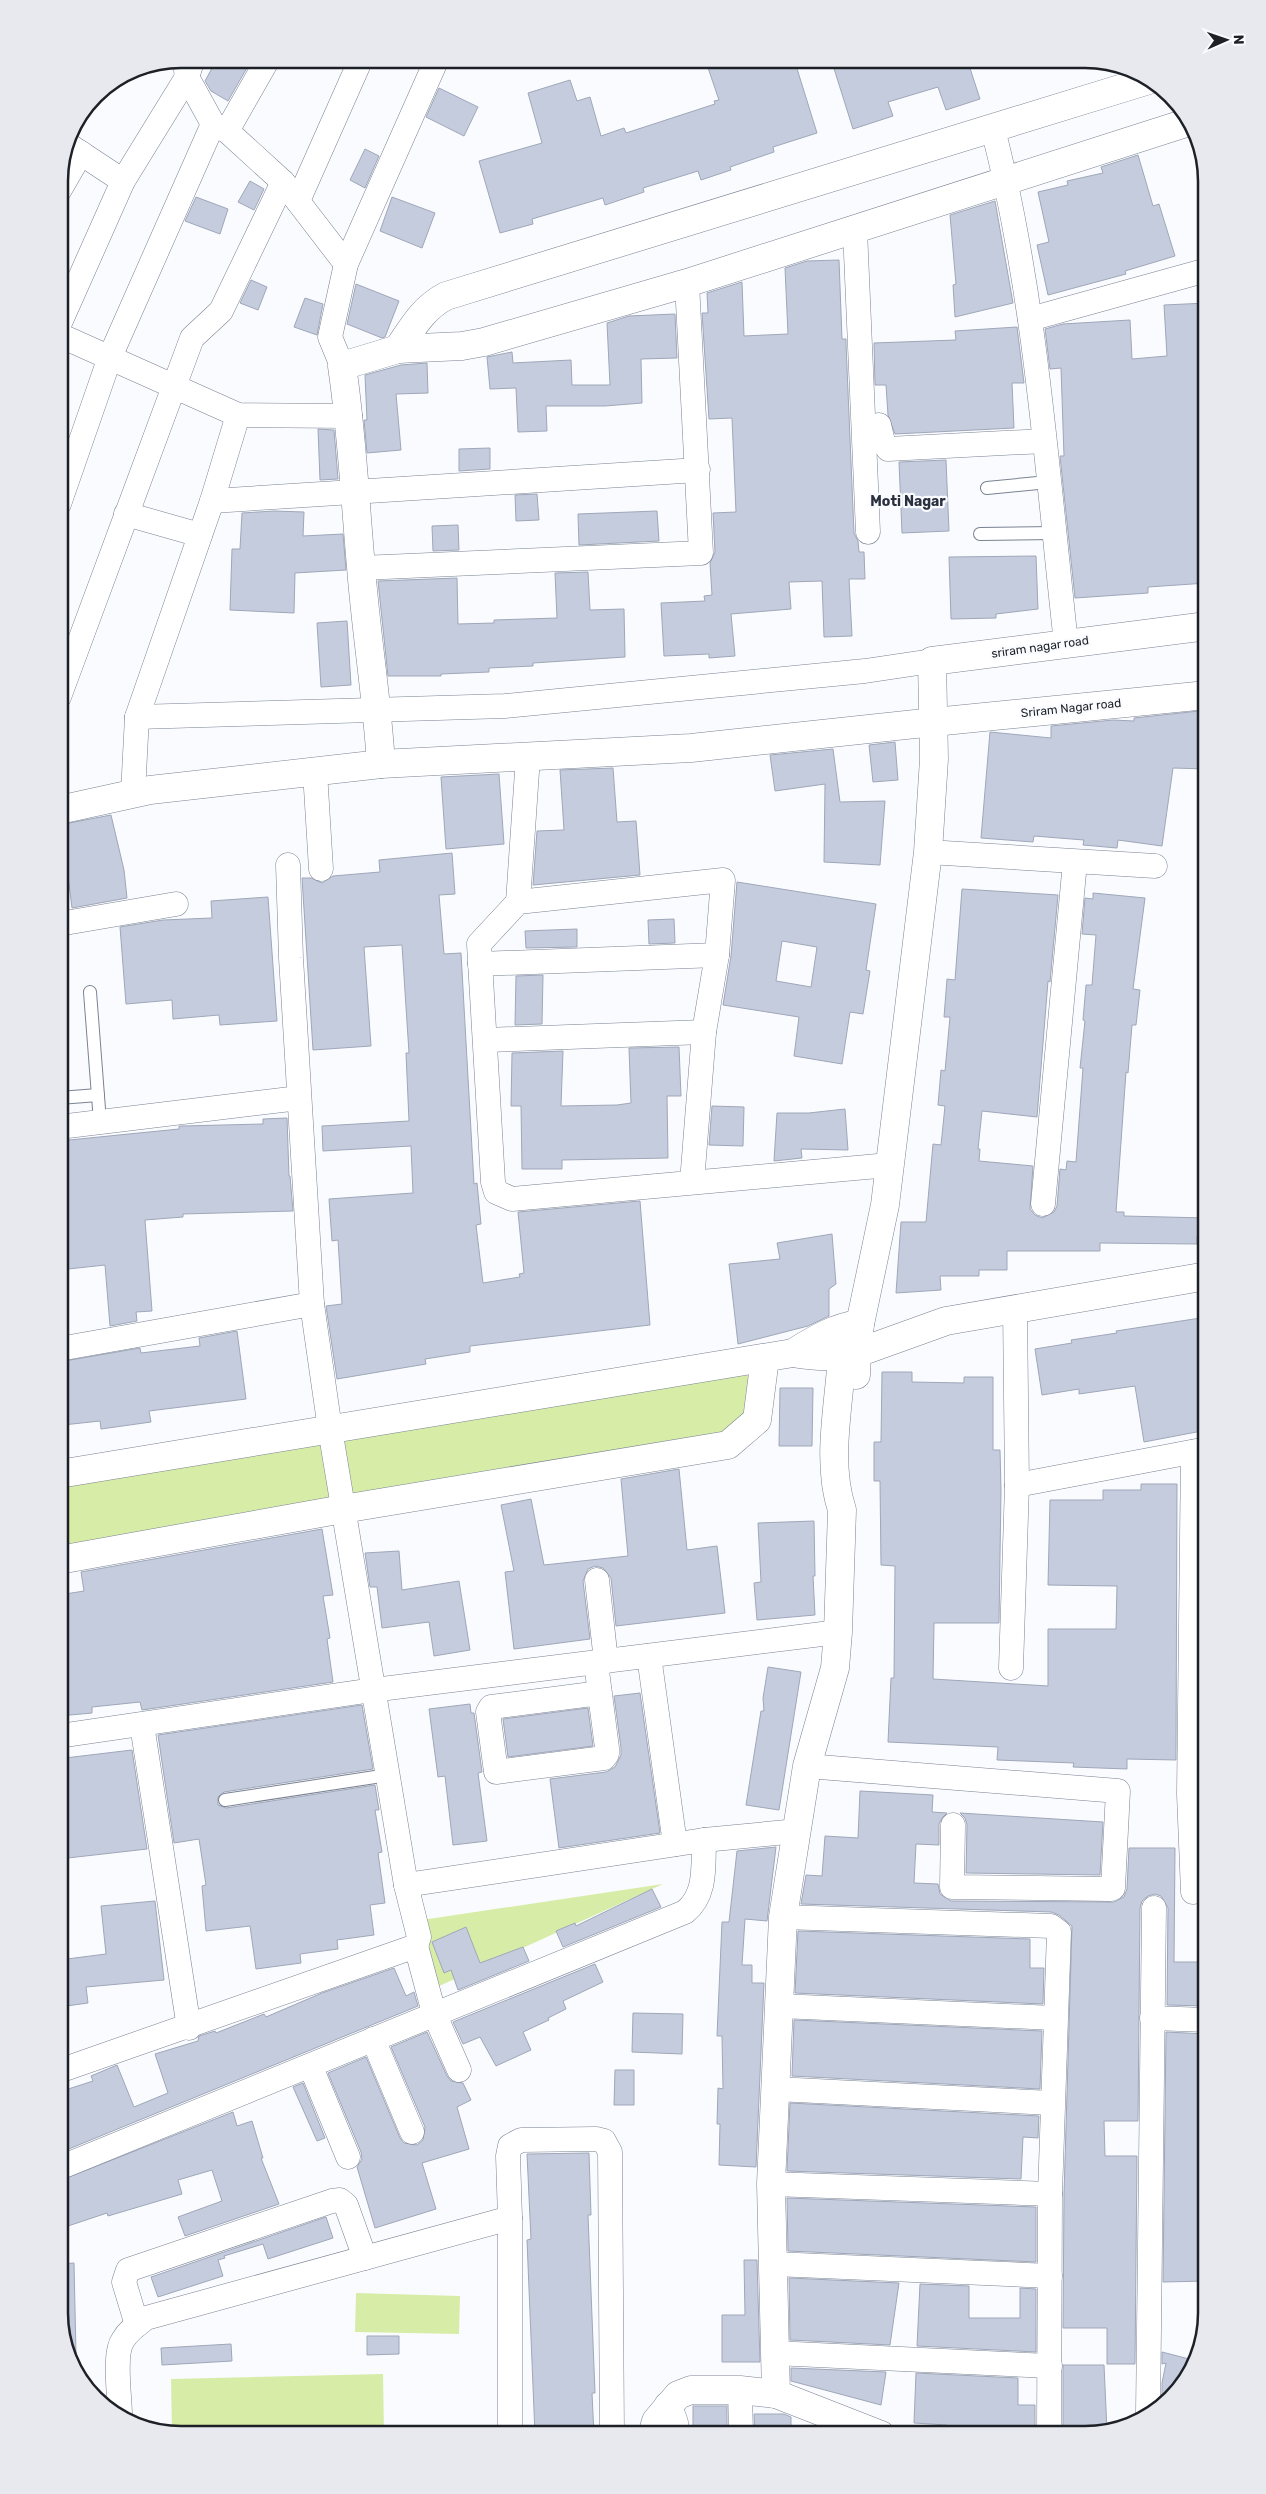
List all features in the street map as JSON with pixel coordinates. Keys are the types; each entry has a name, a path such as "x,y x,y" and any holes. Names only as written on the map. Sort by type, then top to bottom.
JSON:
{"street":[{"path":"68,305 123,181 186,68"},
{"path":"190,68 220,128 283,182 346,264"},
{"path":"68,478 110,357 220,128 262,68"},
{"path":"298,201 357,68"},
{"path":"381,764 378,711 361,568 350,416 342,366 330,337 346,264 433,68"},
{"path":"398,349 432,303 446,296 1141,83"},
{"path":"342,366 398,349 462,346 484,342 687,283 1183,124"},
{"path":"993,129 1006,180 1030,318 1066,643"},
{"path":"68,166 74,149 123,181"},
{"path":"68,672 192,338 221,311 283,182"},
{"path":"855,230 868,532"},
{"path":"1030,318 1198,272"},
{"path":"361,568 701,553 687,283"},
{"path":"68,338 238,415 350,416"},
{"path":"133,793 137,717 212,501 238,415"},
{"path":"879,425 883,442 888,449 1044,441"},
{"path":"212,501 698,470"},
{"path":"126,514 200,535"},
{"name":"sriram nagar road","path":"932,662 1198,627"},
{"path":"137,717 506,706 866,671 932,662 934,722 928,852 889,1165 870,1205 856,1247 850,1354 852,1472 842,1510 838,1632 834,1668 807,1766 782,1917 780,2006 771,2184 776,2394"},
{"name":"Sriram Nagar road","path":"68,808 133,793 381,764 691,748 1198,696"},
{"path":"528,757 518,902 479,944 493,1182 496,1192 512,1199 889,1165"},
{"path":"315,772 321,869"},
{"path":"928,852 1154,866"},
{"path":"1043,1204 1075,862"},
{"path":"288,865 291,958 312,1304 330,1429 406,1885 420,1936 416,1946 434,2014 460,2070"},
{"path":"518,902 723,880 717,955 704,1032 692,1182"},
{"path":"68,921 176,904"},
{"path":"480,964 717,955"},
{"path":"486,1040 704,1032"},
{"path":"68,1126 300,1098"},
{"path":"68,1473 793,1353 815,1357 850,1354 946,1321 1198,1277"},
{"path":"68,1347 312,1304"},
{"path":"1011,1668 1018,1485 1014,1308"},
{"path":"793,1353 820,1336 852,1325 946,1321"},
{"path":"68,1558 343,1509 728,1445 757,1420 765,1358"},
{"path":"1018,1485 1198,1450"},
{"path":"1193,1892 1189,1784 1198,1511"},
{"path":"597,1580 601,1662 600,1693 607,1754 604,1758 497,1773 488,1710 491,1707 600,1693"},
{"path":"68,1735 373,1690 838,1632"},
{"path":"649,1656 674,1844"},
{"path":"504,1674 507,1705"},
{"path":"142,1725 189,2028"},
{"path":"807,1766 1118,1791 1113,1888 1110,1890 952,1887 952,1825"},
{"path":"406,1885 674,1844 797,1831"},
{"path":"68,2164 311,2067 373,2039 608,1945 685,1912 696,1903 702,1888 704,1840"},
{"path":"1148,2407 1154,1908"},
{"path":"782,1917 1052,1926 1059,1932 1054,2018 1050,2194 1049,2426"},
{"path":"68,2069 189,2028 416,1946"},
{"path":"780,2006 1054,2018"},
{"path":"1152,2018 1198,2020"},
{"path":"373,2039 412,2132"},
{"path":"311,2067 348,2157"},
{"path":"776,2089 1052,2103"},
{"path":"510,2426 510,2218 508,2156 510,2146 514,2142 596,2138 608,2146 612,2426"},
{"path":"771,2184 1050,2194"},
{"path":"137,2325 124,2282 128,2270 332,2200 340,2200 346,2205 365,2258"},
{"path":"120,2408 118,2352 121,2342 146,2318 510,2218"},
{"path":"774,2264 1050,2276"},
{"path":"774,2354 1050,2366"},
{"path":"655,2426 656,2421 678,2394 691,2390 740,2390 776,2394 836,2426"},
{"path":"740,2390 740,2426"},
{"path":"668,2406 674,2426"}],"lane":[{"path":"987,488 1048,482"},
{"path":"980,534 1054,533"},
{"path":"90,992 100,1122"},
{"path":"68,1097 98,1095"},
{"path":"225,1800 388,1775"}],"green space":[{"path":"765,1358 757,1420 728,1445 68,1558 68,1473"},
{"path":"663,1884 435,1988 422,1920"},
{"path":"356,2293 460,2296 459,2334 355,2332"},
{"path":"383,2374 384,2426 172,2426 171,2379"}],"building":[{"path":"212,68 247,68 228,101 211,91 205,81"},
{"path":"708,68 797,68 817,133 773,147 774,152 730,167 731,170 701,180 698,171 643,188 644,192 605,205 603,198 532,219 533,224 500,233 479,161 542,143 528,93 570,80 577,101 590,97 601,136 624,128 626,133 715,104 714,101 719,100"},
{"path":"834,68 970,68 980,99 946,110 938,87 888,102 893,116 853,129"},
{"path":"439,88 478,107 464,136 426,117"},
{"path":"365,149 379,156 365,188 350,180"},
{"path":"1138,155 1153,206 1159,204 1175,256 1125,271 1126,274 1048,295 1037,245 1049,242 1038,192 1068,185 1067,181 1103,173 1101,167"},
{"path":"250,181 264,189 254,210 238,202"},
{"path":"196,197 228,209 220,234 185,221"},
{"path":"392,197 435,213 422,248 380,231"},
{"path":"995,201 1013,303 955,317 953,285 956,284 950,215"},
{"path":"839,260 842,339 846,339 854,533 858,541 859,552 864,552 865,579 849,579 852,636 824,637 822,581 789,582 791,609 731,614 735,656 709,658 709,654 664,656 661,603 705,601 704,596 712,595 710,563 715,552 713,513 736,512 732,418 709,419 702,313 708,313 707,293 742,282 744,336 788,334 785,268 807,261"},
{"path":"251,280 267,287 258,310 240,303"},
{"path":"356,284 399,301 385,337 382,338 347,324"},
{"path":"305,298 323,304 317,335 294,327"},
{"path":"1198,303 1198,584 1148,587 1148,593 1075,598 1060,456 1064,456 1061,368 1050,369 1045,329 1063,324 1130,320 1132,359 1167,356 1164,305"},
{"path":"675,314 677,358 641,359 642,403 605,406 546,406 547,431 518,432 516,388 490,389 487,357 512,352 513,363 571,360 572,385 610,385 607,323 629,316"},
{"path":"1017,327 1024,383 1012,383 1014,428 895,434 888,415 886,385 875,385 874,343 956,340 955,331"},
{"path":"427,363 428,393 396,394 401,450 367,453 364,420 367,420 365,375 401,365"},
{"path":"318,429 334,430 338,479 320,480"},
{"path":"490,448 490,469 459,471 459,449"},
{"path":"946,460 949,531 902,533 899,462"},
{"path":"537,494 539,520 516,521 515,495"},
{"path":"657,511 659,541 579,545 578,514"},
{"path":"304,512 303,536 343,534 346,570 295,573 294,613 230,610 232,549 240,549 242,513"},
{"path":"458,525 459,550 433,551 432,526"},
{"path":"1036,556 1038,609 996,614 996,618 951,619 949,557"},
{"path":"588,572 590,610 624,609 625,657 533,663 533,666 489,668 489,672 441,674 441,676 388,676 378,581 457,578 458,624 494,623 494,620 557,618 555,573"},
{"path":"347,621 351,685 321,687 317,623"},
{"path":"1198,711 1198,769 1173,768 1162,846 1118,840 1117,848 1083,845 1084,840 1034,836 1033,842 981,838 990,732 1051,738 1051,726 1113,720 1134,721 1134,718"},
{"path":"895,742 898,780 873,782 869,745"},
{"path":"833,749 840,802 885,801 880,865 824,862 825,784 775,791 770,755"},
{"path":"613,768 617,822 636,821 640,875 533,885 537,831 564,830 560,770"},
{"path":"499,774 504,844 446,849 441,777"},
{"path":"111,815 124,870 127,898 72,908 68,876 68,823"},
{"path":"452,853 455,894 439,895 444,954 461,953 474,1184 477,1183 481,1224 476,1225 483,1283 520,1277 519,1274 524,1273 518,1212 640,1201 650,1325 470,1346 470,1352 425,1359 426,1364 337,1379 326,1306 342,1304 338,1240 332,1241 329,1199 413,1193 411,1146 323,1151 322,1126 409,1121 406,1053 409,1053 402,945 364,947 371,1046 313,1050 302,878 311,878 322,883 333,876 380,872 379,860"},
{"path":"737,882 876,904 866,970 870,971 863,1014 850,1012 842,1064 794,1056 799,1017 723,1005 731,956","holes":["782,941 817,947 811,987 776,981"]},
{"path":"962,889 1058,895 1050,982 1048,981 1037,1117 982,1111 978,1149 980,1149 979,1161 1033,1166 1030,1209 1035,1215 1042,1218 1054,1212 1057,1206 1060,1169 1066,1170 1067,1161 1076,1162 1083,1068 1080,1068 1085,1021 1083,1020 1086,985 1092,985 1096,935 1082,934 1085,898 1093,899 1093,893 1145,898 1133,989 1140,990 1136,1025 1132,1025 1128,1073 1126,1072 1116,1212 1124,1212 1124,1216 1198,1218 1197,1244 1100,1243 1100,1251 1007,1251 1007,1270 979,1270 979,1276 940,1276 941,1290 896,1293 901,1222 926,1222 933,1144 941,1145 945,1106 938,1105 941,1070 945,1071 950,1017 944,1017 947,979 955,980"},
{"path":"268,897 277,1021 220,1025 219,1015 173,1019 172,1000 126,1004 120,927 163,920 212,918 211,901"},
{"path":"674,919 675,943 649,944 648,920"},
{"path":"577,929 577,947 526,948 525,931"},
{"path":"543,975 542,1024 515,1025 516,976"},
{"path":"679,1047 681,1096 667,1096 668,1158 562,1160 562,1169 522,1169 521,1106 511,1106 512,1053 563,1051 561,1106 617,1105 631,1103 629,1048"},
{"path":"712,1106 744,1107 743,1146 709,1145"},
{"path":"845,1109 848,1150 801,1149 802,1158 774,1161 777,1113 809,1113"},
{"path":"287,1118 289,1176 293,1211 183,1214 183,1217 145,1220 152,1311 136,1312 137,1321 110,1326 105,1265 68,1269 68,1140 179,1129 179,1126 263,1124 263,1119"},
{"path":"832,1234 836,1284 829,1289 829,1316 808,1326 738,1344 729,1264 780,1259 777,1243"},
{"path":"1198,1318 1198,1432 1144,1442 1135,1386 1079,1394 1079,1389 1042,1395 1035,1349 1072,1343 1071,1340 1117,1333 1116,1331"},
{"path":"237,1331 246,1399 149,1411 151,1422 101,1429 100,1421 68,1424 68,1360 140,1348 141,1353 200,1346 199,1338"},
{"path":"882,1372 912,1372 912,1382 964,1383 964,1377 993,1377 993,1450 1000,1450 1001,1491 999,1623 934,1623 933,1679 1048,1686 1048,1629 1116,1629 1117,1586 1048,1585 1050,1500 1103,1500 1103,1490 1141,1490 1141,1484 1177,1484 1176,1760 1127,1759 1127,1769 1073,1767 1074,1763 997,1760 998,1747 888,1742 891,1678 894,1678 895,1566 881,1565 880,1481 874,1481 874,1442 881,1442"},
{"path":"780,1388 813,1388 812,1446 779,1446"},
{"path":"679,1469 687,1550 717,1546 725,1613 616,1626 611,1578 603,1568 595,1566 588,1569 583,1581 590,1639 514,1649 505,1572 514,1571 501,1505 531,1499 544,1565 628,1556 621,1479"},
{"path":"814,1521 815,1576 813,1576 815,1615 757,1620 754,1583 761,1582 758,1523"},
{"path":"322,1529 333,1595 323,1596 330,1638 327,1639 333,1682 142,1710 140,1702 92,1707 92,1713 68,1715 68,1594 84,1591 81,1572"},
{"path":"399,1551 402,1590 459,1581 470,1650 434,1656 429,1622 382,1628 377,1587 370,1587 365,1553"},
{"path":"768,1667 801,1672 779,1810 746,1805 761,1711 764,1711 763,1698"},
{"path":"640,1693 660,1833 559,1848 550,1779 606,1772 615,1767 621,1755 621,1748 614,1696"},
{"path":"470,1704 471,1713 474,1713 482,1772 478,1773 487,1841 453,1845 445,1776 438,1777 429,1709"},
{"path":"362,1705 373,1769 224,1792 218,1797 218,1805 226,1808 375,1785 379,1810 375,1810 382,1852 378,1853 385,1903 370,1905 374,1935 337,1940 338,1949 300,1954 301,1963 256,1969 250,1926 206,1931 202,1886 206,1885 199,1839 174,1843 158,1735"},
{"path":"588,1708 593,1746 508,1757 503,1719"},
{"path":"132,1750 147,1849 68,1858 68,1758"},
{"path":"860,1791 933,1795 932,1812 947,1813 939,1824 939,1845 916,1844 914,1883 938,1884 940,1894 951,1901 1114,1902 1124,1897 1127,1889 1129,1848 1175,1848 1174,1962 1198,1962 1198,2006 1167,2005 1168,1908 1161,1896 1155,1894 1148,1896 1142,1901 1140,1908 1138,2121 1104,2121 1105,2156 1137,2156 1135,2364 1107,2364 1107,2328 1063,2328 1064,2194 1072,1926 1059,1915 1051,1912 801,1904 806,1875 822,1876 825,1836 858,1838"},
{"path":"960,1813 1103,1822 1100,1875 966,1873 967,1825 965,1818"},
{"path":"776,1847 767,1921 745,1919 742,1965 752,1965 752,1983 764,1983 756,2167 719,2165 720,2124 717,2124 718,2088 723,2089 722,2036 717,2036 722,1922 729,1922 737,1851"},
{"path":"652,1889 661,1907 563,1947 556,1931 575,1923 576,1926"},
{"path":"155,1901 164,1980 86,1987 88,2003 68,2006 68,1959 106,1954 101,1906"},
{"path":"466,1927 480,1963 523,1947 529,1961 458,1990 451,1970 444,1973 432,1942"},
{"path":"798,1931 1030,1939 1030,1968 1044,1968 1043,2004 795,1993"},
{"path":"595,1964 603,1982 563,2001 566,2009 548,2018 549,2020 523,2032 531,2050 496,2066 480,2037 463,2044 453,2022"},
{"path":"394,1968 406,1996 414,1992 418,2006 68,2149 68,2089 93,2081 91,2076 117,2065 134,2107 168,2093 155,2054 198,2041 199,2036 215,2031 216,2033 264,2014 266,2017 322,1993"},
{"path":"633,2013 683,2014 682,2054 632,2052"},
{"path":"794,2020 1042,2031 1040,2089 792,2076"},
{"path":"427,2032 447,2076 451,2081 463,2083 471,2100 457,2107 469,2149 422,2163 436,2209 375,2228 357,2167 362,2159 361,2152 328,2073 366,2057 400,2138 404,2143 417,2145 423,2140 425,2127 391,2047"},
{"path":"1166,2032 1198,2034 1198,2281 1163,2282"},
{"path":"615,2070 634,2070 634,2105 614,2105"},
{"path":"303,2083 325,2138 317,2141 293,2087"},
{"path":"790,2103 1039,2116 1038,2138 1023,2137 1021,2179 787,2171"},
{"path":"233,2112 237,2126 252,2121 263,2158 261,2158 279,2204 185,2236 178,2217 222,2201 212,2170 178,2180 182,2194 108,2216 107,2213 68,2226 68,2177"},
{"path":"589,2153 591,2215 588,2215 595,2393 592,2393 594,2426 535,2426 527,2240 531,2239 527,2154"},
{"path":"787,2198 1036,2207 1036,2262 788,2251"},
{"path":"326,2217 333,2238 268,2259 263,2244 224,2256 225,2258 218,2260 223,2276 158,2297 151,2277"},
{"path":"744,2260 757,2260 760,2362 722,2362 722,2315 745,2315"},
{"path":"68,2263 74,2263 75,2354 71,2343 68,2321"},
{"path":"789,2278 899,2283 890,2345 790,2340"},
{"path":"920,2284 969,2286 969,2318 1020,2318 1020,2288 1036,2289 1036,2352 917,2346"},
{"path":"367,2336 399,2336 399,2354 367,2355"},
{"path":"231,2344 232,2361 162,2365 161,2348"},
{"path":"1162,2352 1189,2359 1179,2376 1162,2396 1162,2383 1166,2363 1162,2364"},
{"path":"1063,2365 1104,2365 1107,2424 1100,2426 1063,2426"},
{"path":"791,2368 886,2372 881,2405 791,2381"},
{"path":"916,2373 1018,2378 1018,2405 1035,2405 1035,2426 947,2426 914,2423"},
{"path":"693,2406 727,2406 727,2426 693,2426"},
{"path":"754,2414 784,2414 791,2417 791,2426 755,2426"}],"district":[{"name":"Moti Nagar","path":"908,501"}]}
